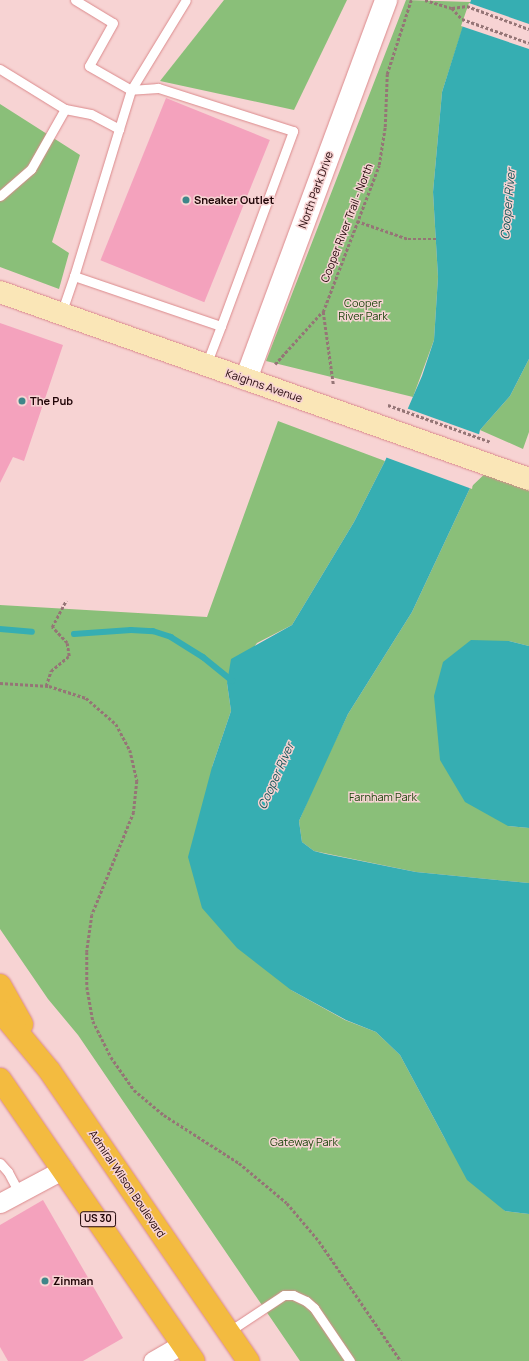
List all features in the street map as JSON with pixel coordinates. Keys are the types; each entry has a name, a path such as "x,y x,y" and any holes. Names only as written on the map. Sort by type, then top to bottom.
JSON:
{"highway":[{"path":"0,985 49,1070"},
{"name":"Admiral Wilson Boulevard","path":"0,1011 49,1070 248,1361"},
{"name":"US 30","path":"0,1079 64,1169 189,1353"}],"main road":[{"name":"Kaighns Avenue","path":"0,292 529,479"}],"street":[{"name":"North Park Drive","path":"246,379 386,0"},
{"path":"0,1203 64,1169"},
{"path":"153,1361 189,1353"}],"lane":[{"path":"75,0 113,23 89,66 131,90 158,88 293,131 206,365"},
{"path":"61,314 131,90 186,0"},
{"path":"0,69 65,109 91,114 119,129"},
{"path":"0,196 31,169 65,109"},
{"path":"74,276 221,326"},
{"path":"0,1163 8,1172 19,1193"},
{"path":"228,1332 284,1295 293,1295 306,1301 314,1308 350,1361"}],"path":[{"name":"Cooper River Trail - North","path":"275,364 322,312 379,165 385,127 387,74 411,0"},
{"path":"425,0 452,8 467,6 529,29"},
{"path":"452,8 462,19 529,43"},
{"path":"357,221 408,239 436,239"},
{"name":"Cooper River Trail - North","path":"322,312 332,384"},
{"path":"388,405 493,443"},
{"path":"46,686 51,671 69,656 67,643 52,627 66,601"},
{"path":"0,683 46,686 70,691 86,698 116,724 130,750 137,781 134,812 92,915 87,952 87,987 93,1020 110,1057 134,1090 164,1115 239,1163 287,1203 319,1241 401,1361"}],"green space":[{"path":"224,0 347,0 294,110 160,81"},
{"name":"Cooper River Park","path":"406,0 471,2 442,92 433,192 438,277 434,340 413,397 266,361"},
{"path":"0,104 80,155 52,242 69,253 59,289 0,267"},
{"path":"529,359 529,432 523,449 480,430 510,396"},
{"name":"Gateway Park","path":"278,421 385,461 354,522 292,625 257,643 227,683 231,711 212,767 291,990 345,1020 376,1032 400,1055 445,1139 505,1211 529,1214 529,1361 300,1361 78,1035 48,999 0,929 0,605 207,617"},
{"name":"Farnham Park","path":"493,466 529,479 529,646 509,641 508,826 529,828 529,883 416,872 314,851 302,842 299,821 318,777 348,714 412,612 470,488"}],"water":[{"name":"Cooper River","path":"471,0 529,0 529,359 510,396 480,430 472,466 470,488 412,612 348,714 299,821 302,842 314,851 416,872 529,883 529,1214 505,1211 467,1180 400,1055 376,1032 346,1020 291,990 237,948 202,908 188,857 212,767 231,711 227,683 231,659 292,625 354,522 385,461 422,376 434,340 438,277 433,192 442,92"},
{"path":"471,640 509,641 529,646 529,828 508,826 465,802 440,760 434,696 443,662"}],"pier":[{"path":"469,3 529,24 529,49 461,26"},
{"path":"406,408 481,435 472,489 385,457"}],"building":[{"name":"Sneaker Outlet","path":"166,98 270,140 204,302 100,260"},
{"name":"The Pub","path":"0,323 63,345 24,461 13,457 0,483"},
{"name":"Zinman","path":"43,1200 123,1338 83,1361 8,1361 0,1347 0,1225"}],"waterway":[{"path":"0,629 32,632"},
{"path":"74,634 131,630 153,631 171,637 203,657 233,681"}],"place":[{"name":"Sneaker Outlet","path":"186,200"},
{"name":"The Pub","path":"22,401"},
{"name":"Zinman","path":"45,1281"}]}
